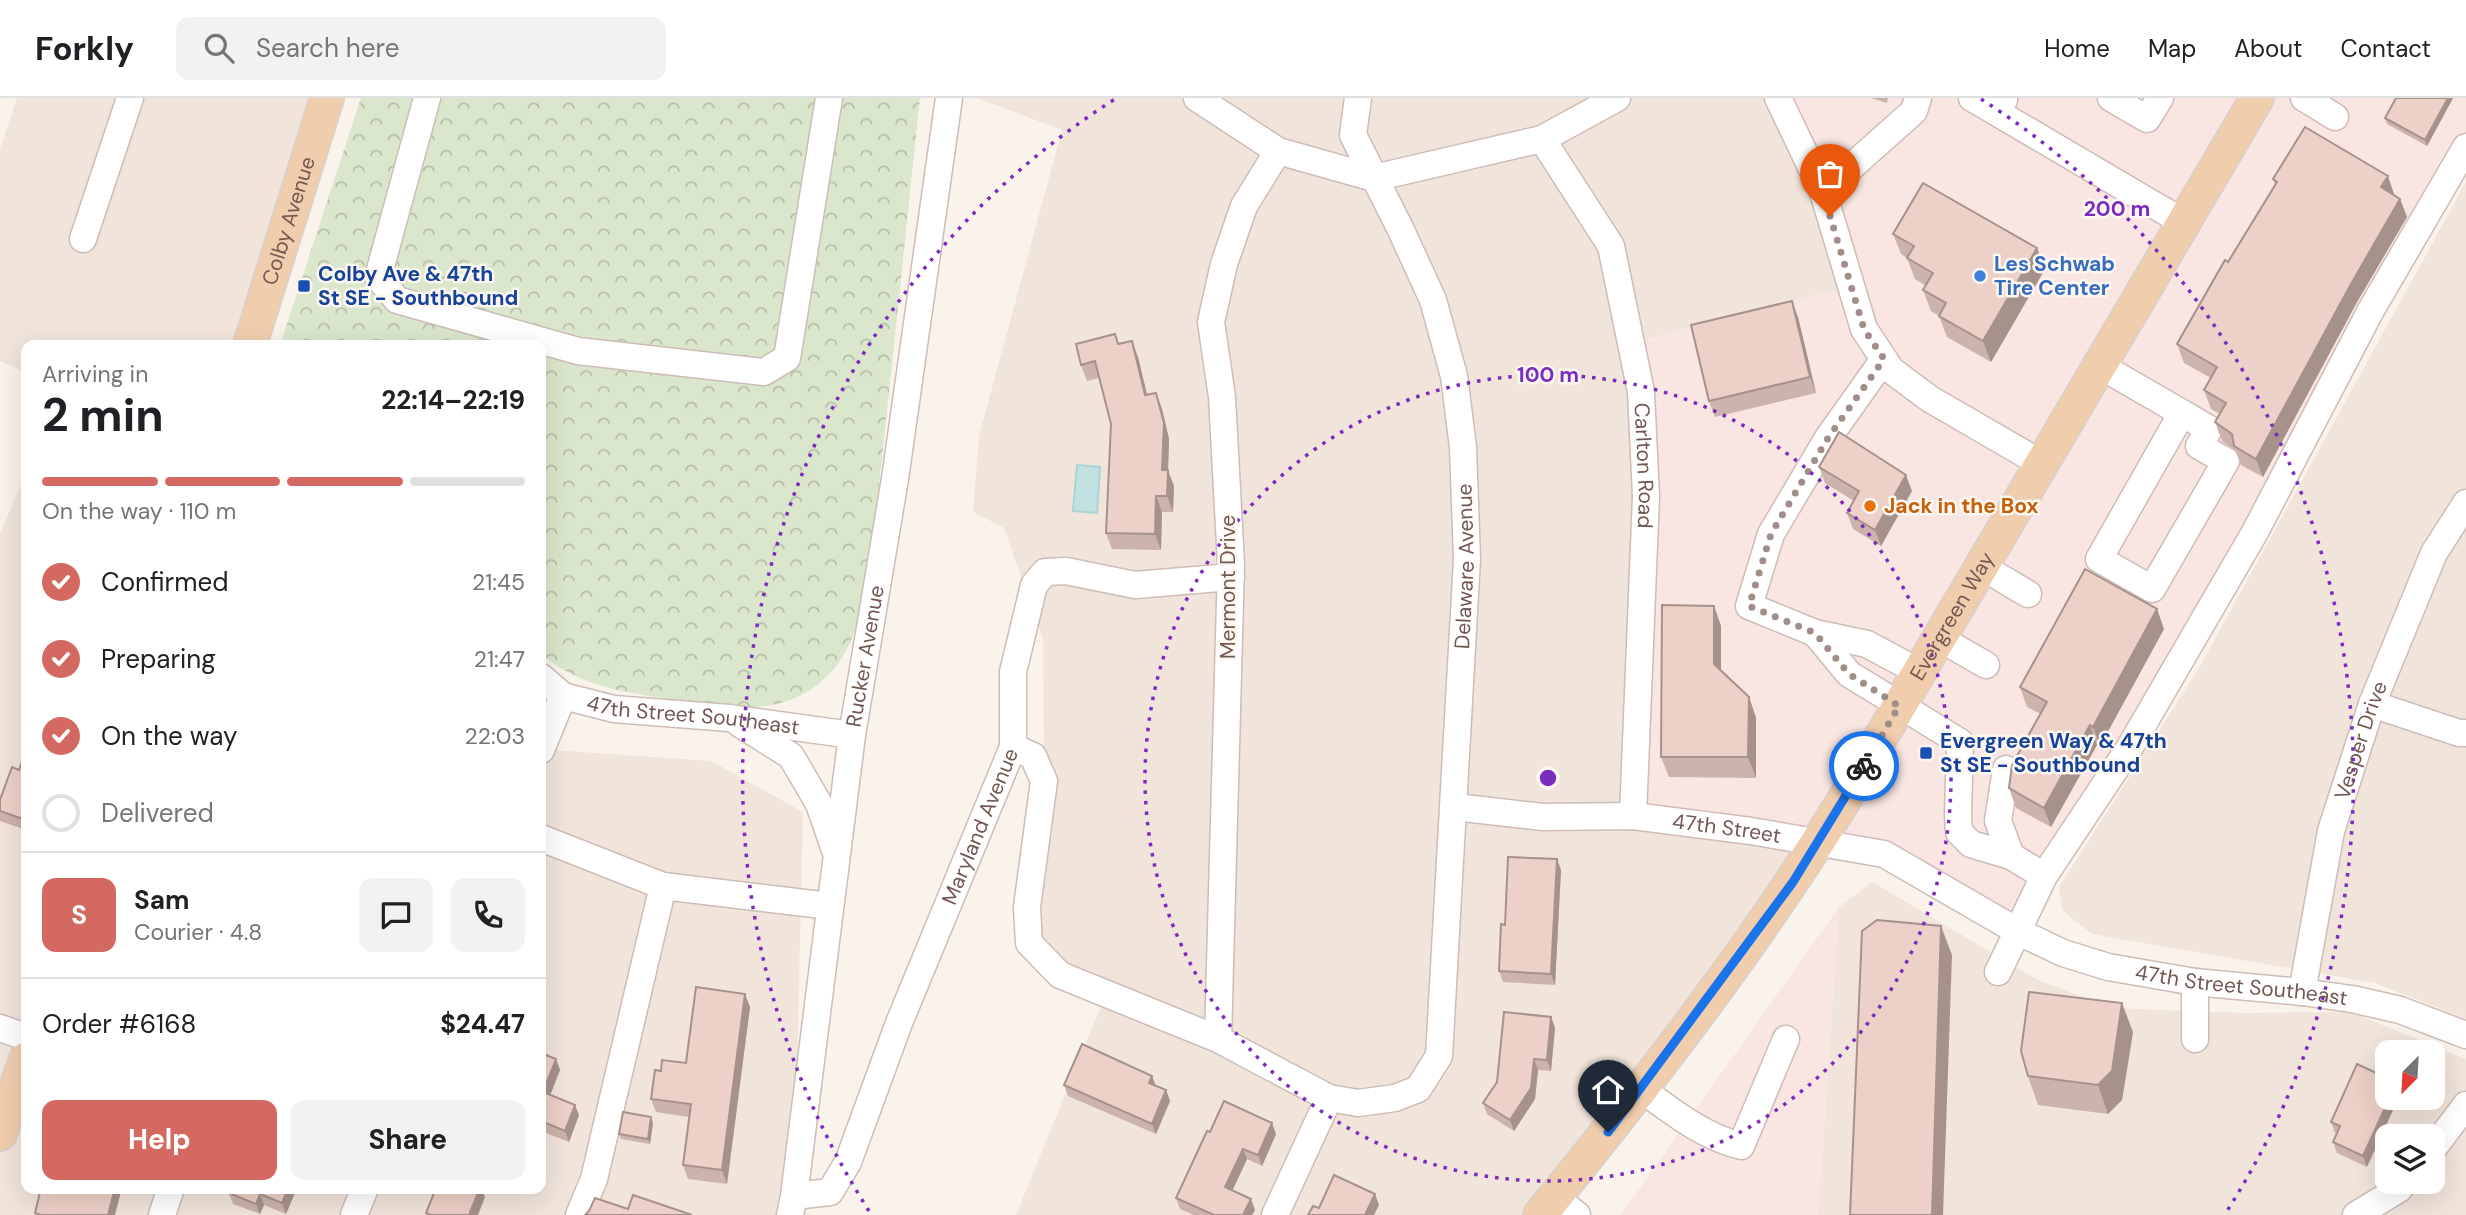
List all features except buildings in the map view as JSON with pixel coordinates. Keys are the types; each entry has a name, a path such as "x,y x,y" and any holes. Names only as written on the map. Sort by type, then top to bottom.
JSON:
{"main road":[{"name":"Colby Avenue","path":"252,340 327,98"},
{"name":"Evergreen Way","path":"1557,1209 1640,1089 1793,882 2257,98"},
{"path":"0,1134 21,1073"}],"street":[{"path":"83,239 130,98"},
{"path":"428,98 378,276 397,300 539,340"},
{"path":"546,342 578,351 764,372 787,358 830,98"},
{"name":"Rucker Avenue","path":"792,1205 852,735 895,479 949,98"},
{"path":"1197,98 1278,151 1374,178 1542,139 1617,98"},
{"name":"Delaware Avenue","path":"1358,98 1353,135 1433,300 1454,376 1463,447 1467,559 1439,1056"},
{"path":"1778,98 1823,192 1864,329 1891,370 1930,399 2042,464"},
{"path":"1823,192 1914,111 1918,98"},
{"path":"1972,98 2001,105 2183,222"},
{"path":"2111,98 2153,108"},
{"path":"2304,98 2335,117"},
{"name":"Carlton Road","path":"1542,139 1611,246 1641,391 1646,496 1633,816"},
{"path":"1998,972 2045,876 2130,747 2255,532 2371,310 2466,147"},
{"name":"Mermont Drive","path":"1218,1039 1231,577 1222,397 1211,322 1224,264 1244,206 1278,151"},
{"path":"1884,359 1828,438 1771,534 1749,606 1815,633 1867,644 1919,672"},
{"path":"2099,365 2182,413 2209,429 2199,446 2226,461 2152,589 2099,559 2182,413"},
{"name":"Vesper Drive","path":"2302,992 2331,831 2372,704 2434,553 2466,503"},
{"path":"1981,566 2028,594"},
{"path":"1013,747 1013,672 1034,585 1045,572 1066,570 1135,585 1231,577"},
{"path":"1815,633 1849,674 1960,743 1959,832 1971,844 2011,856 2045,876"},
{"path":"1939,638 1986,665"},
{"name":"47th Street Southeast","path":"546,681 563,696 614,709 729,718 852,735"},
{"path":"546,738 563,696"},
{"path":"2372,704 2466,733"},
{"path":"729,718 791,756 819,804 836,855"},
{"name":"Maryland Avenue","path":"792,1205 830,1192 848,1162 900,1023 1013,747 1033,756 1044,780 1027,907 1029,943 1060,975 1218,1039 1329,1098 1358,1103 1395,1098 1418,1089 1439,1056"},
{"path":"2006,769 1998,821 2011,856"},
{"name":"47th Street","path":"1455,807 1543,817 1633,816 1751,831 1884,854 2019,932"},
{"path":"546,840 663,886 830,906"},
{"path":"579,1215 594,1179 663,886"},
{"name":"47th Street Southeast","path":"2019,932 2063,953 2108,967 2195,982 2352,999 2400,1010 2466,1035"},
{"path":"2195,982 2195,1040"},
{"path":"0,1028 21,1035"},
{"path":"1640,1089 1694,1128 1720,1141 1741,1146 1786,1039"},
{"path":"1275,1215 1329,1098"},
{"path":"2445,1133 2466,1105"},
{"path":"162,1215 169,1194"},
{"path":"354,1215 363,1194"},
{"path":"2356,1215 2391,1194"}],"shaded area":[{"path":"17,98 327,98 252,340 21,340 21,371 0,361 0,149"},
{"path":"977,98 1773,98 1851,286 1633,343 1818,842 1540,1215 1016,1215 1106,994 1029,943 1044,781 1043,639 1004,528 973,512 979,436 1062,130"},
{"path":"1765,98 2466,98 2466,152 2019,932 1884,854 1633,816 1632,344 1851,286"},
{"path":"2466,182 2466,1019 2375,983 2092,934 2062,910 2059,887 2199,668"},
{"path":"21,484 21,1194 546,1194 546,737 552,750 711,761 803,812 794,1196 790,1215 0,1215 0,534"},
{"path":"1872,882 2040,981 2113,1008 2243,1013 2351,1012 2420,1040 2375,1040 2375,1110 2445,1110 2445,1050 2466,1059 2466,1215 1818,1215 1839,907"},
{"path":"1839,907 1818,1215 1621,1215"}],"green space":[{"path":"361,98 920,98 882,461 864,598 857,625 833,670 821,682 791,700 741,708 650,696 592,683 546,657 546,340 282,340"}],"water":[{"path":"1077,465 1100,467 1097,513 1073,511"}],"way so far":[{"path":"1830,216 1864,329 1884,359 1828,438 1771,534 1749,606 1815,633 1849,674 1899,706 1864,766"}],"place":[{"name":"Les Schwab Tire Center","path":"1980,276"},
{"name":"Colby Ave & 47th St SE - Southbound","path":"304,286"},
{"name":"Jack in the Box","path":"1870,506"},
{"name":"Evergreen Way & 47th St SE - Southbound","path":"1926,753"}],"route":[{"path":"1608,1132 1793,882 1864,766"}]}
